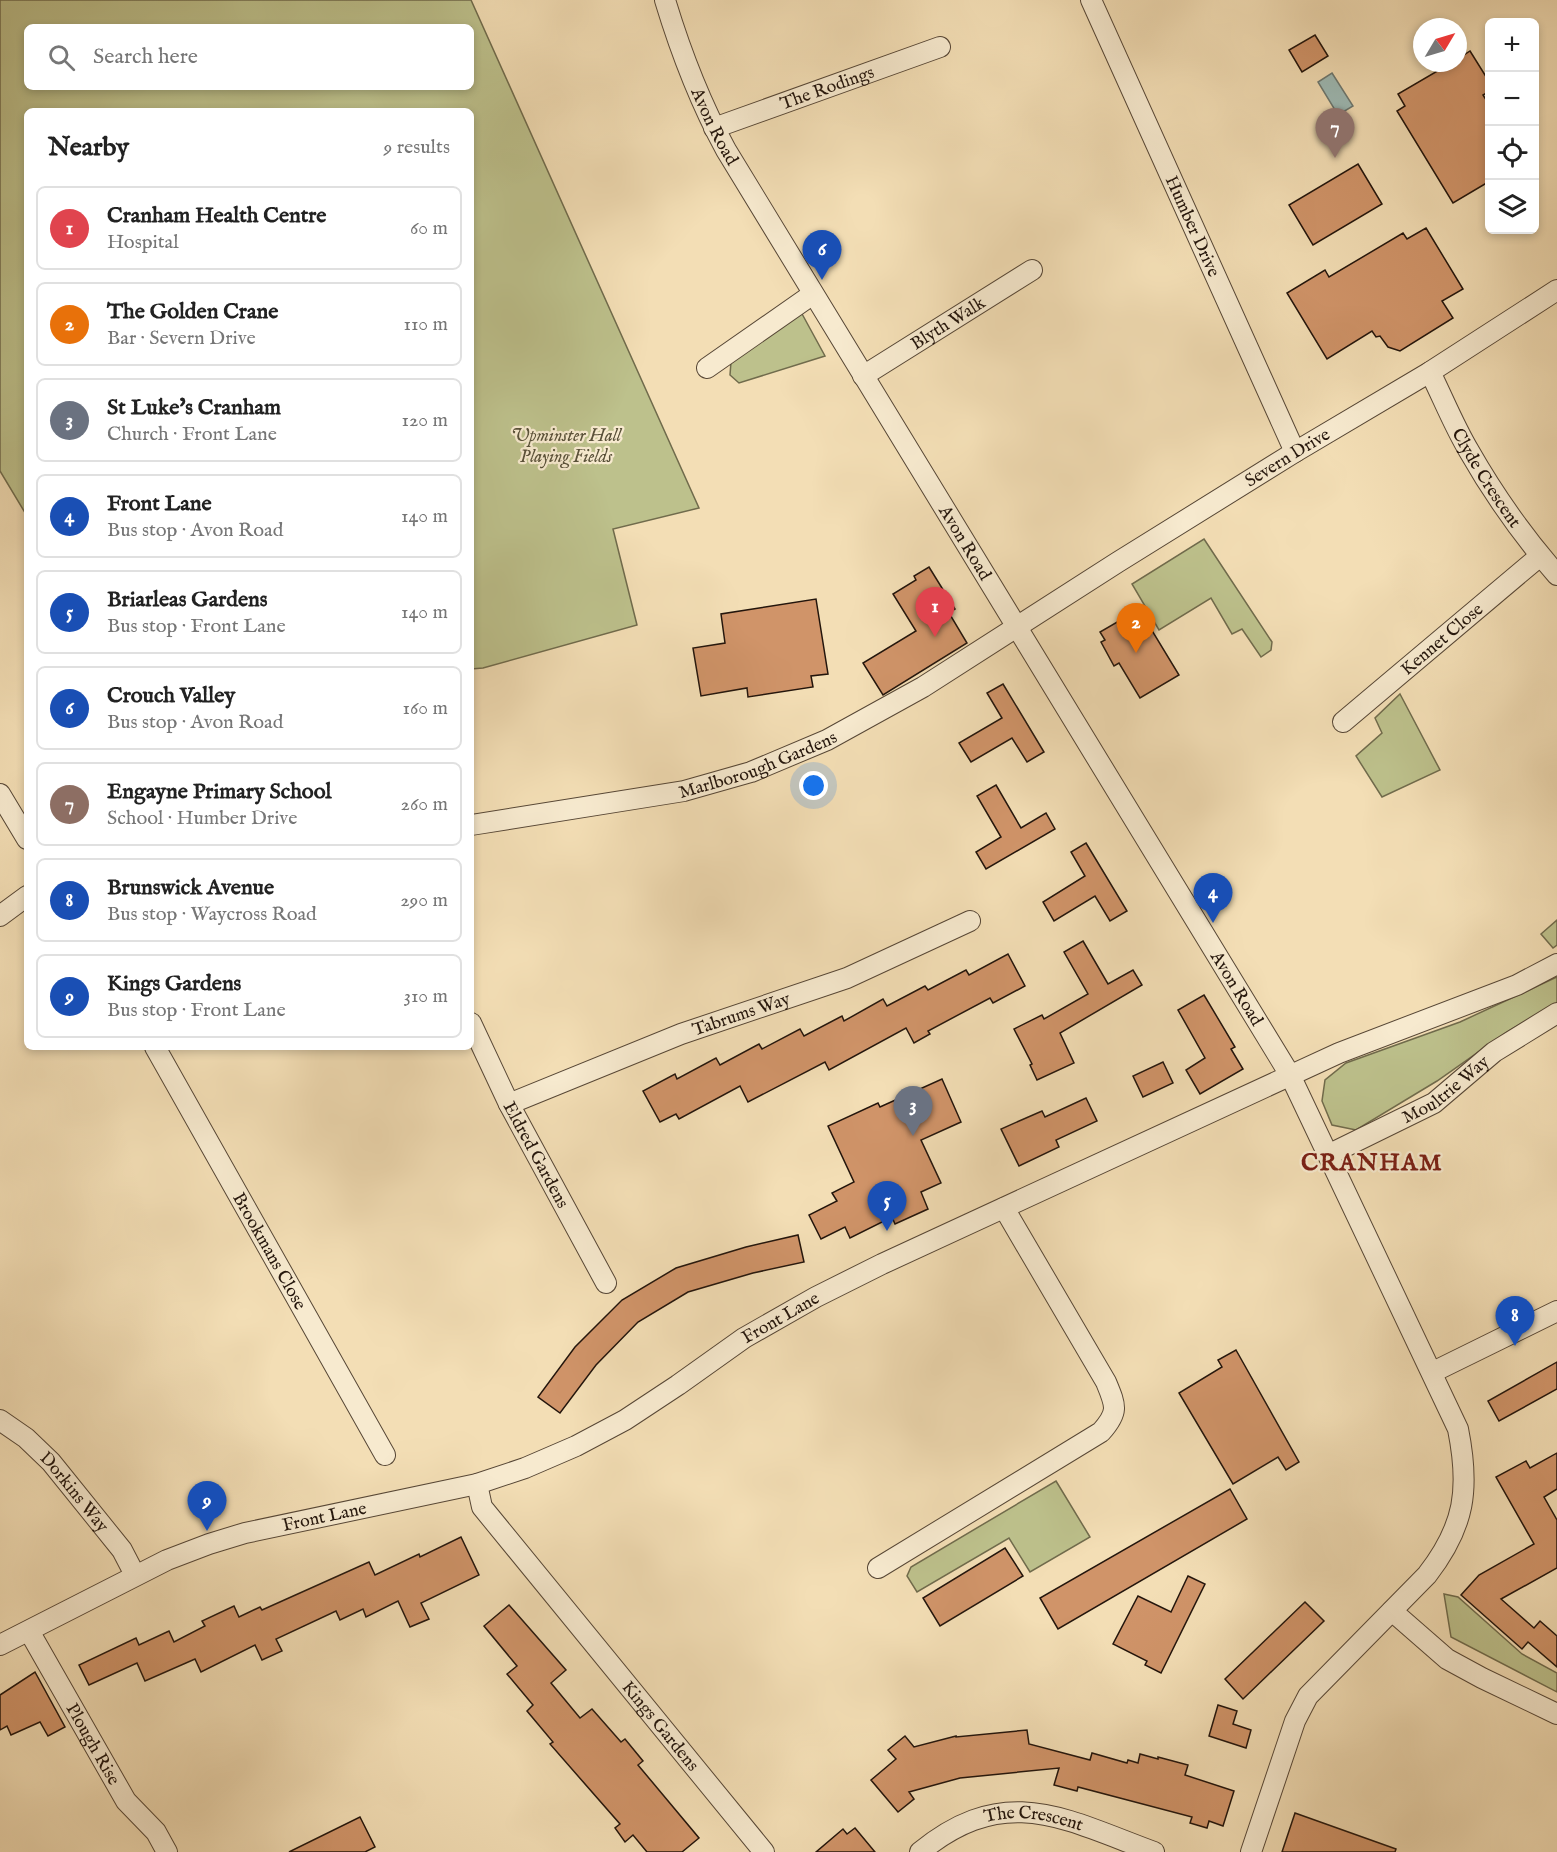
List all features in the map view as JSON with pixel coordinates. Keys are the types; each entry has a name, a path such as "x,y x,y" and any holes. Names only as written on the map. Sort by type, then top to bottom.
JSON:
{"street":[{"name":"Avon Road","path":"665,0 688,70 714,128 1290,1075 1433,1372 1458,1429 1464,1456 1464,1484 1462,1509 1454,1533 1443,1555 1427,1575 1308,1696 1295,1721 1251,1852"},
{"name":"Humber Drive","path":"1091,0 1295,452"},
{"name":"The Rodings","path":"714,128 939,47"},
{"name":"Blyth Walk","path":"863,376 1032,270"},
{"name":"Severn Drive","path":"1016,627 1295,452 1430,372 1557,290"},
{"path":"707,368 813,294"},
{"name":"Clyde Crescent","path":"1430,372 1468,450 1502,503 1540,556 1557,575"},
{"name":"Kennet Close","path":"1343,722 1540,556"},
{"name":"Marlborough Gardens","path":"474,825 684,791 751,772 827,740 923,687 1016,627"},
{"path":"0,794 24,834"},
{"path":"0,916 24,898"},
{"name":"Tabrums Way","path":"509,1104 681,1034 847,978 970,921"},
{"name":"Front Lane","path":"0,1645 135,1575 208,1544 245,1533 477,1484 525,1468 576,1446 624,1420 744,1338 816,1297 1290,1075 1339,1053 1516,985 1557,964"},
{"name":"Moultrie Way","path":"1329,1155 1434,1103 1494,1052 1557,1013"},
{"name":"Eldred Gardens","path":"474,1029 509,1104 606,1283"},
{"name":"Brookmans Close","path":"157,1050 385,1455"},
{"path":"878,1568 1101,1432 1113,1420 1115,1402 1106,1382 1004,1208"},
{"path":"1433,1372 1557,1311"},
{"name":"Dorkins Way","path":"0,1420 26,1438 51,1462 122,1550 135,1575"},
{"name":"Kings Gardens","path":"477,1484 482,1507 764,1852"},
{"path":"1392,1611 1447,1659 1557,1714"},
{"name":"Plough Rise","path":"29,1631 126,1801 156,1832 167,1852"},
{"name":"The Crescent","path":"920,1852 963,1823 1013,1811 1041,1812 1154,1852"}],"green space":[{"name":"Upminster Hall Playing Fields","path":"0,0 471,0 699,508 613,529 637,625 474,669 474,108 24,108 24,511 0,471"},
{"path":"801,312 825,356 739,383 730,375 731,362"},
{"path":"1204,539 1272,642 1271,650 1261,657 1242,629 1232,634 1211,598 1159,630 1132,584"},
{"path":"1400,694 1440,770 1382,797 1356,756 1382,733 1375,718"},
{"path":"1557,920 1557,945 1553,948 1541,934"},
{"path":"1557,977 1557,1003 1507,1032 1437,1081 1356,1130 1332,1125 1322,1101 1325,1080 1346,1063 1460,1022"},
{"path":"1056,1481 1090,1537 1030,1572 1009,1538 917,1592 907,1576 911,1567"},
{"path":"1444,1594 1458,1597 1522,1654 1557,1673 1557,1692 1451,1637"}],"water":[{"path":"1332,73 1353,106 1338,115 1318,82"}],"building":[{"path":"1315,35 1328,56 1302,72 1289,50"},
{"path":"1470,51 1485,75 1485,94 1483,95 1485,98 1485,184 1453,203 1397,111 1405,106 1398,94 1436,72 1467,72 1467,53"},
{"path":"1358,164 1382,204 1313,245 1289,205"},
{"path":"1426,228 1463,289 1442,301 1453,318 1400,351 1388,347 1380,336 1376,337 1372,331 1327,359 1287,293 1325,270 1329,277 1403,233 1407,239"},
{"path":"929,567 955,609 949,613 967,643 883,695 863,663 916,631 893,594 916,580 914,576"},
{"path":"816,599 828,674 811,676 813,687 748,697 747,688 701,696 693,648 725,643 721,614"},
{"path":"1131,614 1134,619 1142,614 1179,675 1140,698 1119,663 1114,666 1101,642 1105,640 1100,632"},
{"path":"1003,684 1044,752 1027,762 1012,738 971,762 959,743 1002,718 987,693"},
{"path":"996,785 1021,828 1046,813 1055,829 986,869 976,852 1001,837 977,796"},
{"path":"1086,843 1127,911 1110,921 1095,896 1054,921 1043,902 1085,876 1071,852"},
{"path":"1083,941 1108,984 1133,970 1142,985 1060,1033 1074,1063 1037,1080 1030,1065 1032,1064 1014,1029 1042,1015 1044,1019 1088,994 1064,952"},
{"path":"1008,954 1025,986 993,1003 990,998 928,1031 930,1034 914,1043 906,1028 829,1070 825,1062 748,1102 740,1086 679,1119 676,1114 660,1122 643,1091 675,1074 677,1079 716,1058 720,1065 759,1044 762,1049 800,1029 804,1036 842,1016 844,1021 883,999 887,1006 925,986 928,990 966,970 969,975"},
{"path":"1204,995 1235,1047 1231,1049 1243,1069 1200,1094 1186,1070 1205,1058 1178,1010"},
{"path":"1163,1062 1173,1083 1143,1097 1133,1076"},
{"path":"942,1079 961,1122 921,1140 941,1183 921,1192 928,1209 895,1224 892,1217 850,1238 845,1227 821,1239 809,1215 837,1201 832,1193 854,1182 828,1126 878,1103 880,1107"},
{"path":"1086,1098 1097,1121 1056,1140 1059,1147 1019,1166 1001,1129 1042,1111 1045,1117"},
{"path":"798,1235 804,1262 753,1273 688,1292 638,1322 596,1365 560,1413 538,1397 575,1347 622,1300 676,1268 746,1247"},
{"path":"1236,1350 1299,1462 1286,1470 1278,1457 1233,1484 1179,1393 1222,1367 1218,1360"},
{"path":"1557,1362 1557,1389 1499,1421 1488,1401"},
{"path":"1557,1453 1557,1489 1544,1497 1557,1520 1557,1568 1501,1599 1534,1628 1540,1621 1557,1636 1557,1667 1528,1642 1522,1649 1461,1595 1479,1575 1534,1544 1496,1477 1526,1461 1530,1468"},
{"path":"1230,1489 1247,1519 1058,1629 1040,1598"},
{"path":"461,1537 479,1575 421,1603 429,1619 410,1627 398,1601 366,1617 363,1609 340,1620 336,1611 276,1639 282,1651 262,1660 255,1645 201,1672 195,1659 145,1681 137,1663 89,1685 79,1665 136,1638 139,1645 169,1631 174,1642 205,1626 202,1621 234,1606 239,1617 260,1607 262,1610 369,1562 375,1575"},
{"path":"1005,1548 1023,1576 940,1626 923,1598"},
{"path":"1188,1576 1205,1584 1161,1673 1145,1665 1147,1661 1113,1644 1138,1596 1171,1612"},
{"path":"1305,1602 1324,1621 1243,1699 1225,1679"},
{"path":"509,1605 566,1670 551,1683 580,1718 592,1709 621,1742 625,1739 643,1761 638,1765 699,1838 682,1852 647,1852 633,1835 625,1842 615,1828 620,1824 550,1744 553,1742 527,1711 533,1705 507,1674 517,1666 484,1626"},
{"path":"35,1672 65,1727 48,1736 40,1722 11,1735 7,1726 0,1730 0,1695"},
{"path":"1218,1705 1237,1711 1233,1724 1251,1730 1246,1748 1209,1736"},
{"path":"1027,1730 1029,1744 1090,1760 1092,1753 1127,1763 1128,1760 1138,1763 1140,1754 1188,1765 1185,1775 1234,1791 1223,1826 1209,1821 1207,1828 1190,1823 1192,1817 1078,1787 1077,1791 1054,1785 1059,1768 960,1778 909,1792 914,1799 898,1812 871,1780 896,1759 888,1750 905,1736 914,1747 956,1736"},
{"path":"1295,1813 1396,1849 1395,1852 1282,1852"},
{"path":"360,1817 375,1847 365,1852 289,1852"},
{"path":"855,1828 875,1852 816,1852 843,1829 847,1834"}],"place":[{"name":"Engayne Primary School","path":"1335,158"},
{"name":"Crouch Valley","path":"822,280"},
{"name":"Cranham Health Centre","path":"935,637"},
{"name":"The Golden Crane","path":"1136,653"},
{"name":"Front Lane","path":"1213,923"},
{"name":"St Luke's Cranham","path":"913,1136"},
{"name":"Briarleas Gardens","path":"887,1231"},
{"name":"Brunswick Avenue","path":"1515,1346"},
{"name":"Kings Gardens","path":"207,1531"}],"district":[{"name":"CRANHAM","path":"1372,1162"}]}
